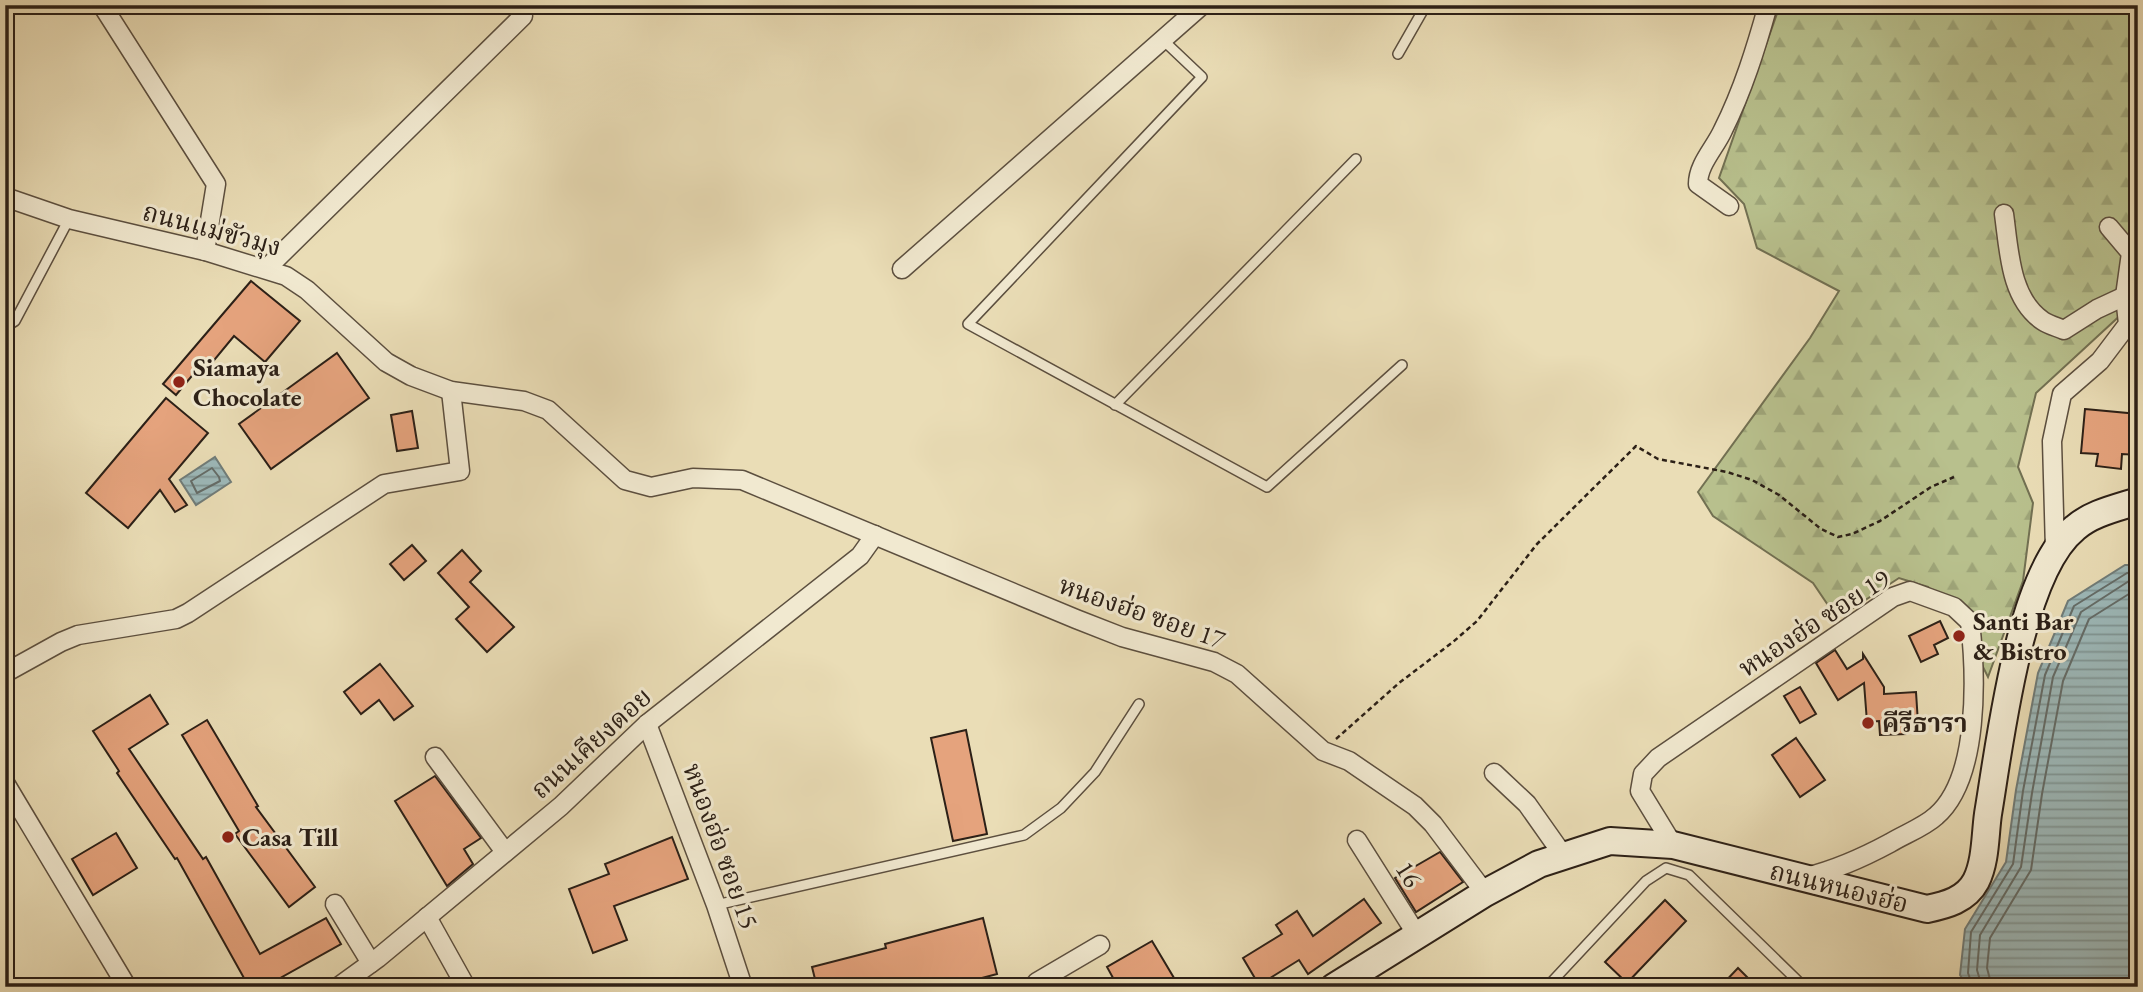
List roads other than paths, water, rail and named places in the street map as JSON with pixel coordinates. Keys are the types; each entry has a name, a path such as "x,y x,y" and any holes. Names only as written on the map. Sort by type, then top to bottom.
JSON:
{"street":[{"path":"102,5 216,184 205,251"},
{"path":"902,270 1202,5"},
{"path":"1729,206 1698,184 1698,174 1723,131 1753,62 1768,5"},
{"path":"266,269 523,16"},
{"name":"ถนนแม่ขัวมุง","path":"5,197 69,219 205,251 286,276 307,290 386,362 411,376 451,391 524,401 548,410 625,480 651,487 694,478 742,480 875,535"},
{"path":"2004,215 2011,268 2025,303 2043,321 2064,330 2097,309 2125,296"},
{"path":"2055,550 2052,441 2062,394 2100,361 2128,324 2125,296 2130,253 2109,227"},
{"path":"5,673 78,635 176,619 384,484 460,471 451,391"},
{"name":"ถนนหนองฮ่อ","path":"1334,987 1485,893 1539,864 1610,841 1673,845 1927,909 1947,905 1962,897 1975,883 1982,863 2015,660 2035,596 2055,550 2074,528 2097,514 2138,501"},
{"name":"ถนนเคียงดอย","path":"338,987 371,963 561,806 647,724 860,556 875,535"},
{"name":"หนองฮ่อ ซอย 17","path":"875,535 1122,637 1214,662 1237,674 1323,751 1349,761 1415,806 1433,824 1485,893"},
{"name":"หนองฮ่อ ซอย 19","path":"1673,845 1640,791 1643,774 1658,758 1893,597 1910,591 1954,607 1970,622 1974,658 1972,734 1950,800 1936,816 1881,848 1826,872 1803,878"},
{"name":"หนองฮ่อ ซอย 15","path":"647,724 716,905 743,987"},
{"path":"435,757 505,852"},
{"path":"1494,773 1527,804 1563,855"},
{"path":"5,783 127,987"},
{"name":"16","path":"1357,840 1417,935"},
{"path":"335,904 371,963"},
{"path":"427,917 466,987"},
{"path":"1037,987 1037,982 1100,945"}],"lane":[{"path":"1398,54 1426,5"},
{"path":"1163,40 1202,77 968,324 1267,487 1402,365"},
{"path":"1115,405 1356,159"},
{"path":"5,327 15,321 69,219"},
{"path":"716,905 1024,835 1061,808 1095,772 1139,704"},
{"path":"1547,987 1646,881 1666,868 1689,875 1801,986"}],"water":[{"path":"215,457 231,482 196,505 180,480"},
{"path":"2125,565 2138,565 2138,987 1968,987 1960,975 1965,929 2006,862 2016,790 2038,673 2068,601"}],"place":[{"name":"Siamaya Chocolate","path":"179,382"},
{"name":"Santi Bar & Bistro","path":"1959,636"},
{"name":"คีรีธารา","path":"1868,723"},
{"name":"Casa Till","path":"228,837"}]}
